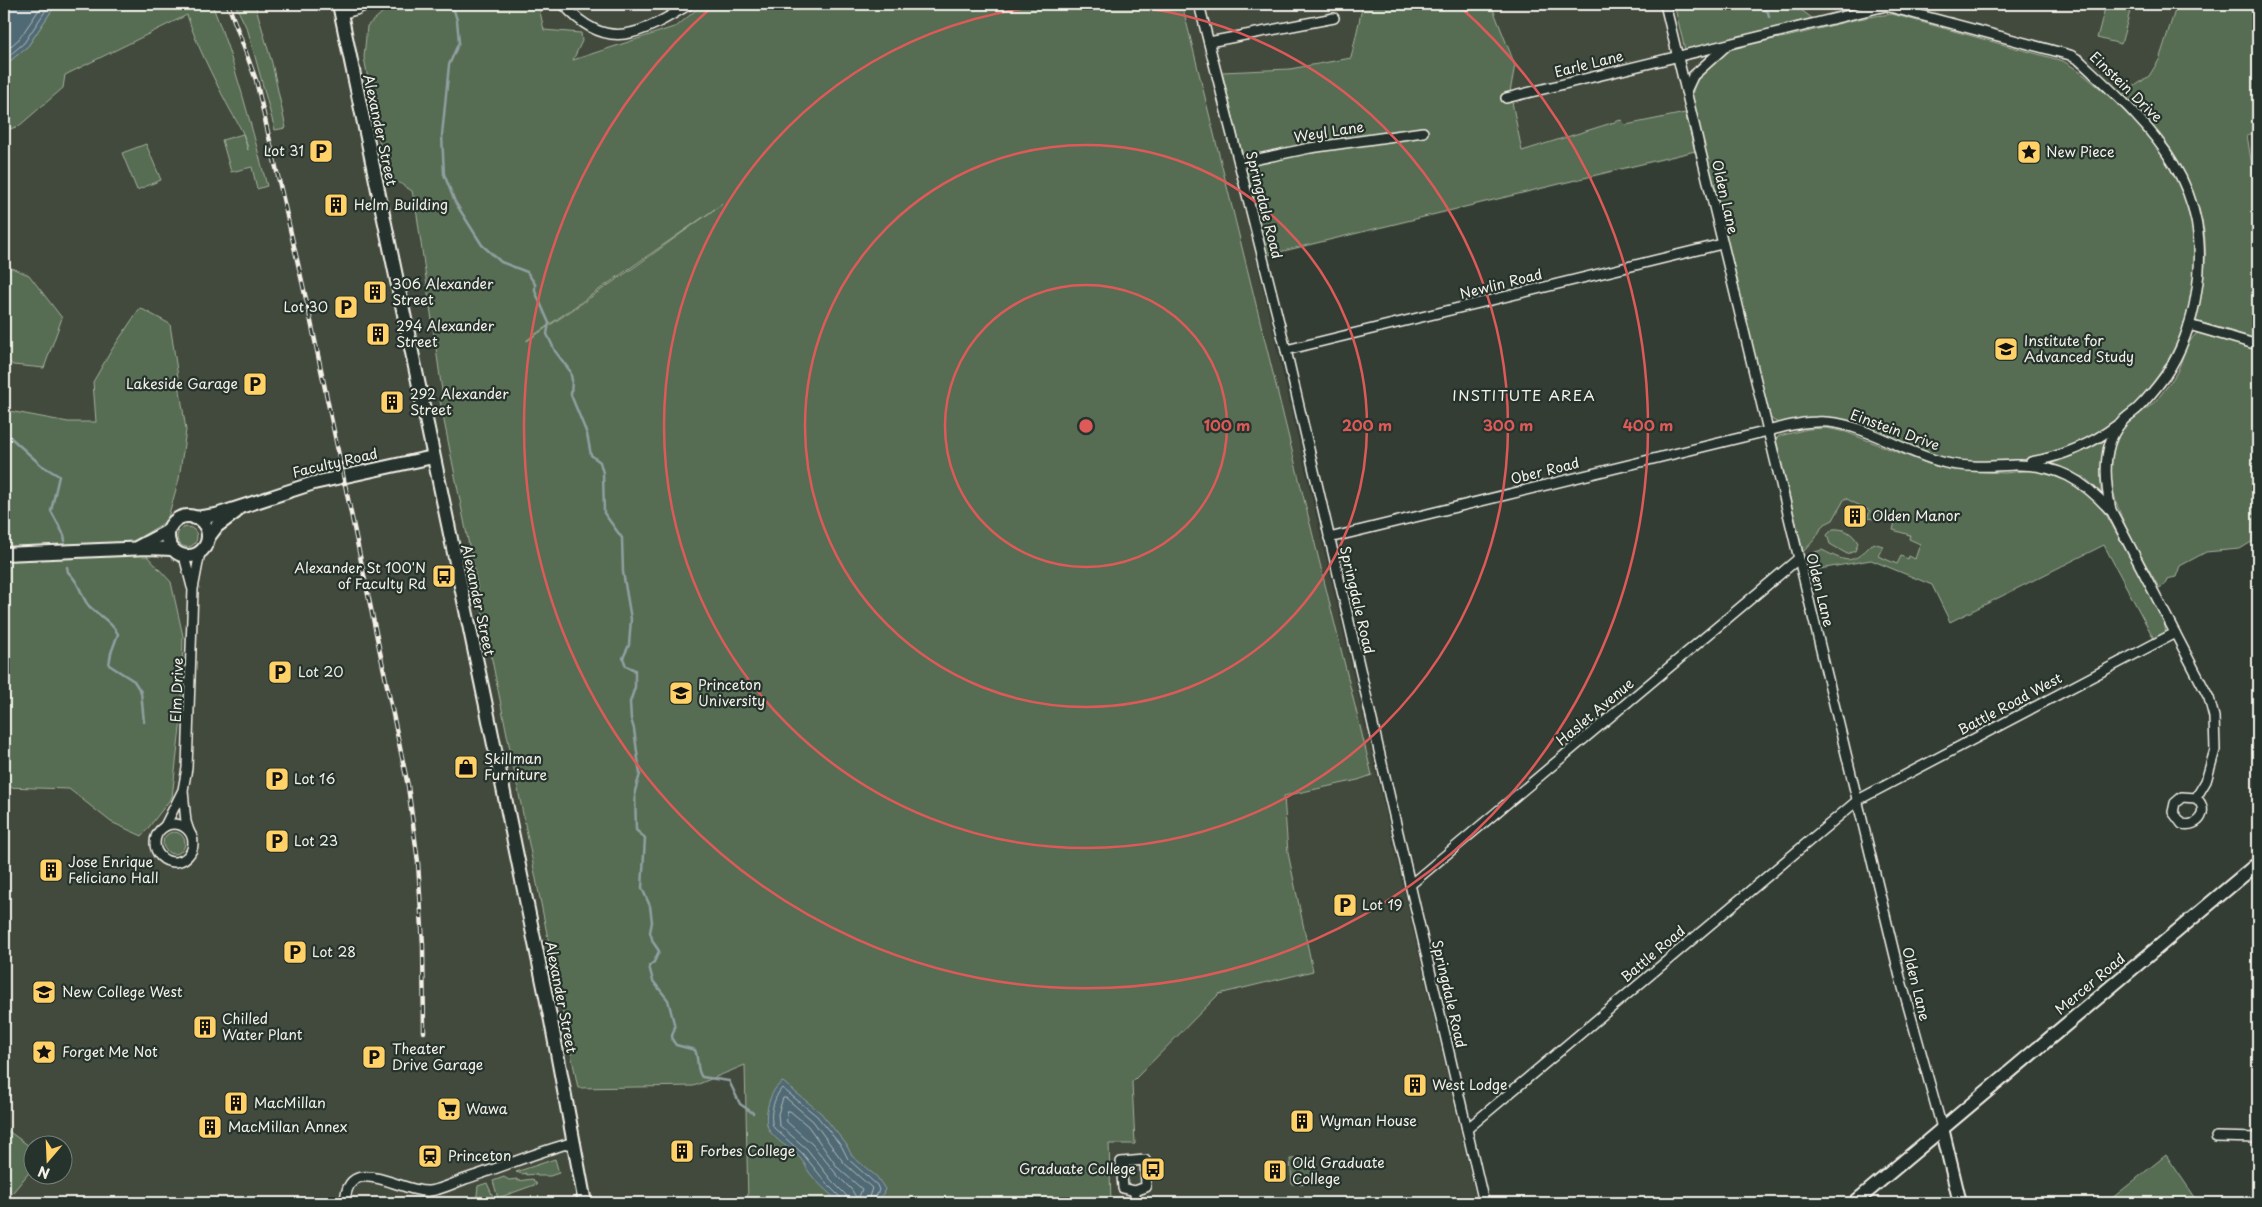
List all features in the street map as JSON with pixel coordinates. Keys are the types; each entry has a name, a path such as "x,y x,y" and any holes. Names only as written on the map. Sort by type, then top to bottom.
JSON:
{"main road":[{"name":"Alexander Street","path":"340,9 485,701 586,1203"},
{"name":"Faculty Road","path":"195,518 216,515 306,485 433,457"},
{"name":"Faculty Road","path":"208,538 217,526 246,505"},
{"path":"136,549 168,531 179,518 195,518 205,526 208,538 200,552 184,556 172,549 169,544 168,531"},
{"path":"4,554 172,549"},
{"name":"Mercer Road","path":"1854,1203 2258,863"},
{"path":"1942,1128 1960,1203"}],"street":[{"path":"340,9 356,10 368,4"},
{"path":"563,4 578,20 594,30 621,35 649,27 690,4"},
{"name":"Springdale Road","path":"1199,4 1286,350 1484,1203"},
{"name":"Olden Lane","path":"1665,4 1904,994 1942,1128"},
{"name":"Einstein Drive","path":"1678,57 1886,6 2061,52 2079,60 2146,124 2171,158 2181,178 2190,200 2200,242 2198,283 2189,325 2166,374 2138,408 2120,423 2103,436 2066,453 2047,459 2014,465"},
{"path":"1209,42 1334,18"},
{"path":"1686,90 1693,76 1713,56 1730,43"},
{"name":"Earle Lane","path":"1506,98 1678,57"},
{"name":"Weyl Lane","path":"1240,163 1310,148 1423,132"},
{"name":"Newlin Road","path":"1286,350 1722,244"},
{"path":"2189,325 2258,345"},
{"name":"Einstein Drive","path":"1768,431 1817,422 1831,422 1860,430 1946,463 1981,467 2044,466 2063,473 2095,493 2111,510"},
{"name":"Einstein Drive","path":"2120,423 2111,440 2107,457 2107,492 2111,510 2209,698 2214,717 2216,735 2211,766 2206,781 2196,798"},
{"name":"Ober Road","path":"1329,538 1768,431"},
{"name":"Elm Drive","path":"189,831 186,822 183,790 189,742 193,589 200,552"},
{"name":"Elm Drive","path":"184,556 193,589"},
{"name":"Haslet Avenue","path":"1410,885 1798,559"},
{"name":"Battle Road West","path":"1858,800 2175,633"},
{"name":"Elm Drive","path":"165,826 183,790"},
{"name":"Battle Road","path":"1467,1130 1858,800"},
{"path":"176,824 189,831 193,841 190,854 180,861 169,862 160,856 155,847 157,835 165,826 176,824"},
{"path":"2216,1136 2258,1138"},
{"path":"345,1203 348,1188 359,1178 377,1176 418,1192 431,1191 498,1169 540,1151 574,1142"},
{"path":"1135,1191 1135,1203"}],"shaded area":[{"name":"Princeton University","path":"56,4 2258,4 2258,538 2240,549 2206,552 2180,566 2176,577 2167,579 2165,585 2159,588 2172,618 2149,629 2104,545 1950,622 1932,585 1871,560 1808,571 1705,150 1256,259 1477,1203 4,1203 4,66 28,46"}],"green space":[{"path":"56,4 212,4 249,117 267,186 257,189 252,167 231,172 222,140 243,134 248,150 247,144 245,137 205,60 187,15 65,75 63,88 19,126 4,131 4,66 28,46"},
{"path":"235,4 255,4 272,63 286,128 275,130 248,31"},
{"path":"392,4 540,4 544,30 581,33 582,41 573,60 677,26 703,4 1182,4 1372,775 1358,780 1284,796 1288,853 1313,971 1219,994 1132,1082 1135,1144 1109,1144 1111,1201 1128,1200 1128,1203 748,1203 745,1065 694,1086 578,1088 440,401 443,398 417,215 412,191 385,174 364,57 367,26","holes":["722,204 636,266 527,341"]},
{"path":"1363,4 1491,4 1515,65 1510,92 1522,151 1621,120 1626,125 1685,113 1695,151 1267,255 1222,72 1290,69 1351,58"},
{"path":"1674,4 1793,4 1812,18 1685,50"},
{"path":"2106,4 2132,4 2121,44 2097,38"},
{"path":"2177,4 2258,4 2258,132 2247,135 2258,203 2258,339 2196,321 2205,261 2202,218 2189,181 2177,158 2154,128 2122,95 2149,76 2159,60"},
{"path":"1892,14 2063,61 2094,83 2138,125 2162,153 2181,185 2192,222 2195,266 2188,309 2173,349 2151,386 2121,416 2086,440 2046,456 2001,463 1980,463 1938,456 1826,417 1780,423 1770,417 1692,96 1694,89 1701,75 1711,63 1736,47 1786,37 1852,20"},
{"path":"146,144 161,180 137,190 122,153"},
{"path":"4,265 29,275 62,318 44,368 13,365 4,359"},
{"path":"140,308 170,324 186,430 179,479 167,521 132,542 4,547 4,410 68,422 96,422 93,382"},
{"path":"2197,333 2258,350 2258,538 2240,549 2206,552 2180,566 2176,577 2167,579 2165,585 2159,588 2128,532 2113,491 2111,471 2113,450 2126,425 2155,402 2171,382 2187,347"},
{"path":"1826,428 1846,432 1928,464 1952,470 2005,473 2033,470 2061,478 2084,489 2107,516 2164,621 2166,633 2154,639 2104,545 1950,622 1932,585 1871,560 1808,571 1805,560 1815,552 1822,550 1849,560 1860,555 1873,543 1883,546 1878,556 1897,564 1901,556 1908,559 1909,556 1915,559 1920,544 1909,539 1910,535 1893,530 1895,522 1867,518 1870,511 1845,498 1833,520 1823,525 1815,539 1803,552 1776,439 1779,436 1808,429"},
{"path":"2107,441 2101,465 2101,493 2085,478 2052,466 2052,463 2078,454"},
{"path":"187,527 194,530 197,537 194,544 187,547 180,544 177,537 180,530"},
{"path":"1833,529 1844,530 1854,536 1858,543 1855,551 1847,554 1830,544 1827,535"},
{"path":"134,552 146,555 171,582 183,636 181,720 172,797 142,836 111,822 69,789 4,787 4,557"},
{"path":"174,832 184,839 185,843 178,853 174,854 164,847 163,843 170,833"},
{"path":"4,1128 22,1141 22,1181 4,1203"},
{"path":"2166,1155 2199,1203 2106,1203"},
{"path":"1316,1158 1317,1183 1292,1184 1290,1159"},
{"path":"555,1159 559,1173 550,1176 526,1175 526,1173 516,1172"},
{"path":"504,1177 509,1180 517,1179 518,1181 532,1179 537,1184 498,1198 493,1181"},
{"path":"487,1183 494,1199 491,1201 495,1203 476,1203 478,1186"}],"water":[{"path":"4,4 56,4 28,46 4,66"},
{"path":"783,1082 821,1113 846,1144 852,1156 877,1177 885,1189 882,1196 875,1203 839,1203 814,1178 798,1156 772,1134 766,1119 768,1104 774,1090"}],"waterway":[{"path":"452,4 457,20 459,42 449,65 442,135 444,174 455,202 482,245 501,262 527,272 535,284 535,291 549,323 547,334 555,351 570,371 572,380 571,395 587,434 591,455 600,462 603,473 604,513 622,538 623,572 631,619 629,645 623,658 626,666 635,670 635,687 630,702 640,774 635,791 636,830 645,838 642,888 650,906 652,922 650,932 653,942 659,951 654,962 649,966 653,981 668,1000 675,1027 672,1036 676,1045 695,1050 699,1072 702,1077 729,1081 740,1104 753,1113"},
{"path":"1761,4 1761,7 1768,12 1769,17"},
{"path":"4,436 10,437 41,465 59,476 51,511 64,535 65,541"},
{"path":"67,567 68,572 76,581 89,606 105,619 118,634 109,665 134,681 141,692 144,722"}],"railway":[{"path":"228,4 256,80 309,312 408,786 418,862 423,945 424,1032"}],"place":[{"name":"Lot 31","path":"321,151"},
{"name":"New Piece","path":"2029,152"},
{"name":"Helm Building","path":"336,205"},
{"name":"306 Alexander Street","path":"375,292"},
{"name":"Lot 30","path":"346,307"},
{"name":"294 Alexander Street","path":"378,334"},
{"name":"Institute for Advanced Study","path":"2006,349"},
{"name":"Lakeside Garage","path":"255,384"},
{"name":"292 Alexander Street","path":"392,402"},
{"name":"Olden Manor","path":"1855,516"},
{"name":"Alexander St 100'N of Faculty Rd","path":"444,576"},
{"name":"Lot 20","path":"280,672"},
{"name":"Princeton University","path":"681,693"},
{"name":"Skillman Furniture","path":"466,767"},
{"name":"Lot 16","path":"277,779"},
{"name":"Lot 23","path":"277,841"},
{"name":"Jose Enrique Feliciano Hall","path":"51,870"},
{"name":"Lot 19","path":"1345,905"},
{"name":"Lot 28","path":"295,952"},
{"name":"New College West","path":"44,992"},
{"name":"Chilled Water Plant","path":"205,1027"},
{"name":"Forget Me Not","path":"44,1052"},
{"name":"Theater Drive Garage","path":"374,1057"},
{"name":"West Lodge","path":"1415,1085"},
{"name":"MacMillan","path":"236,1103"},
{"name":"Wawa","path":"449,1109"},
{"name":"Wyman House","path":"1302,1121"},
{"name":"MacMillan Annex","path":"210,1127"},
{"name":"Forbes College","path":"682,1151"},
{"name":"Princeton","path":"430,1156"},
{"name":"Graduate College","path":"1153,1169"},
{"name":"Old Graduate College","path":"1275,1171"}],"district":[{"name":"INSTITUTE AREA","path":"1524,396"}]}
